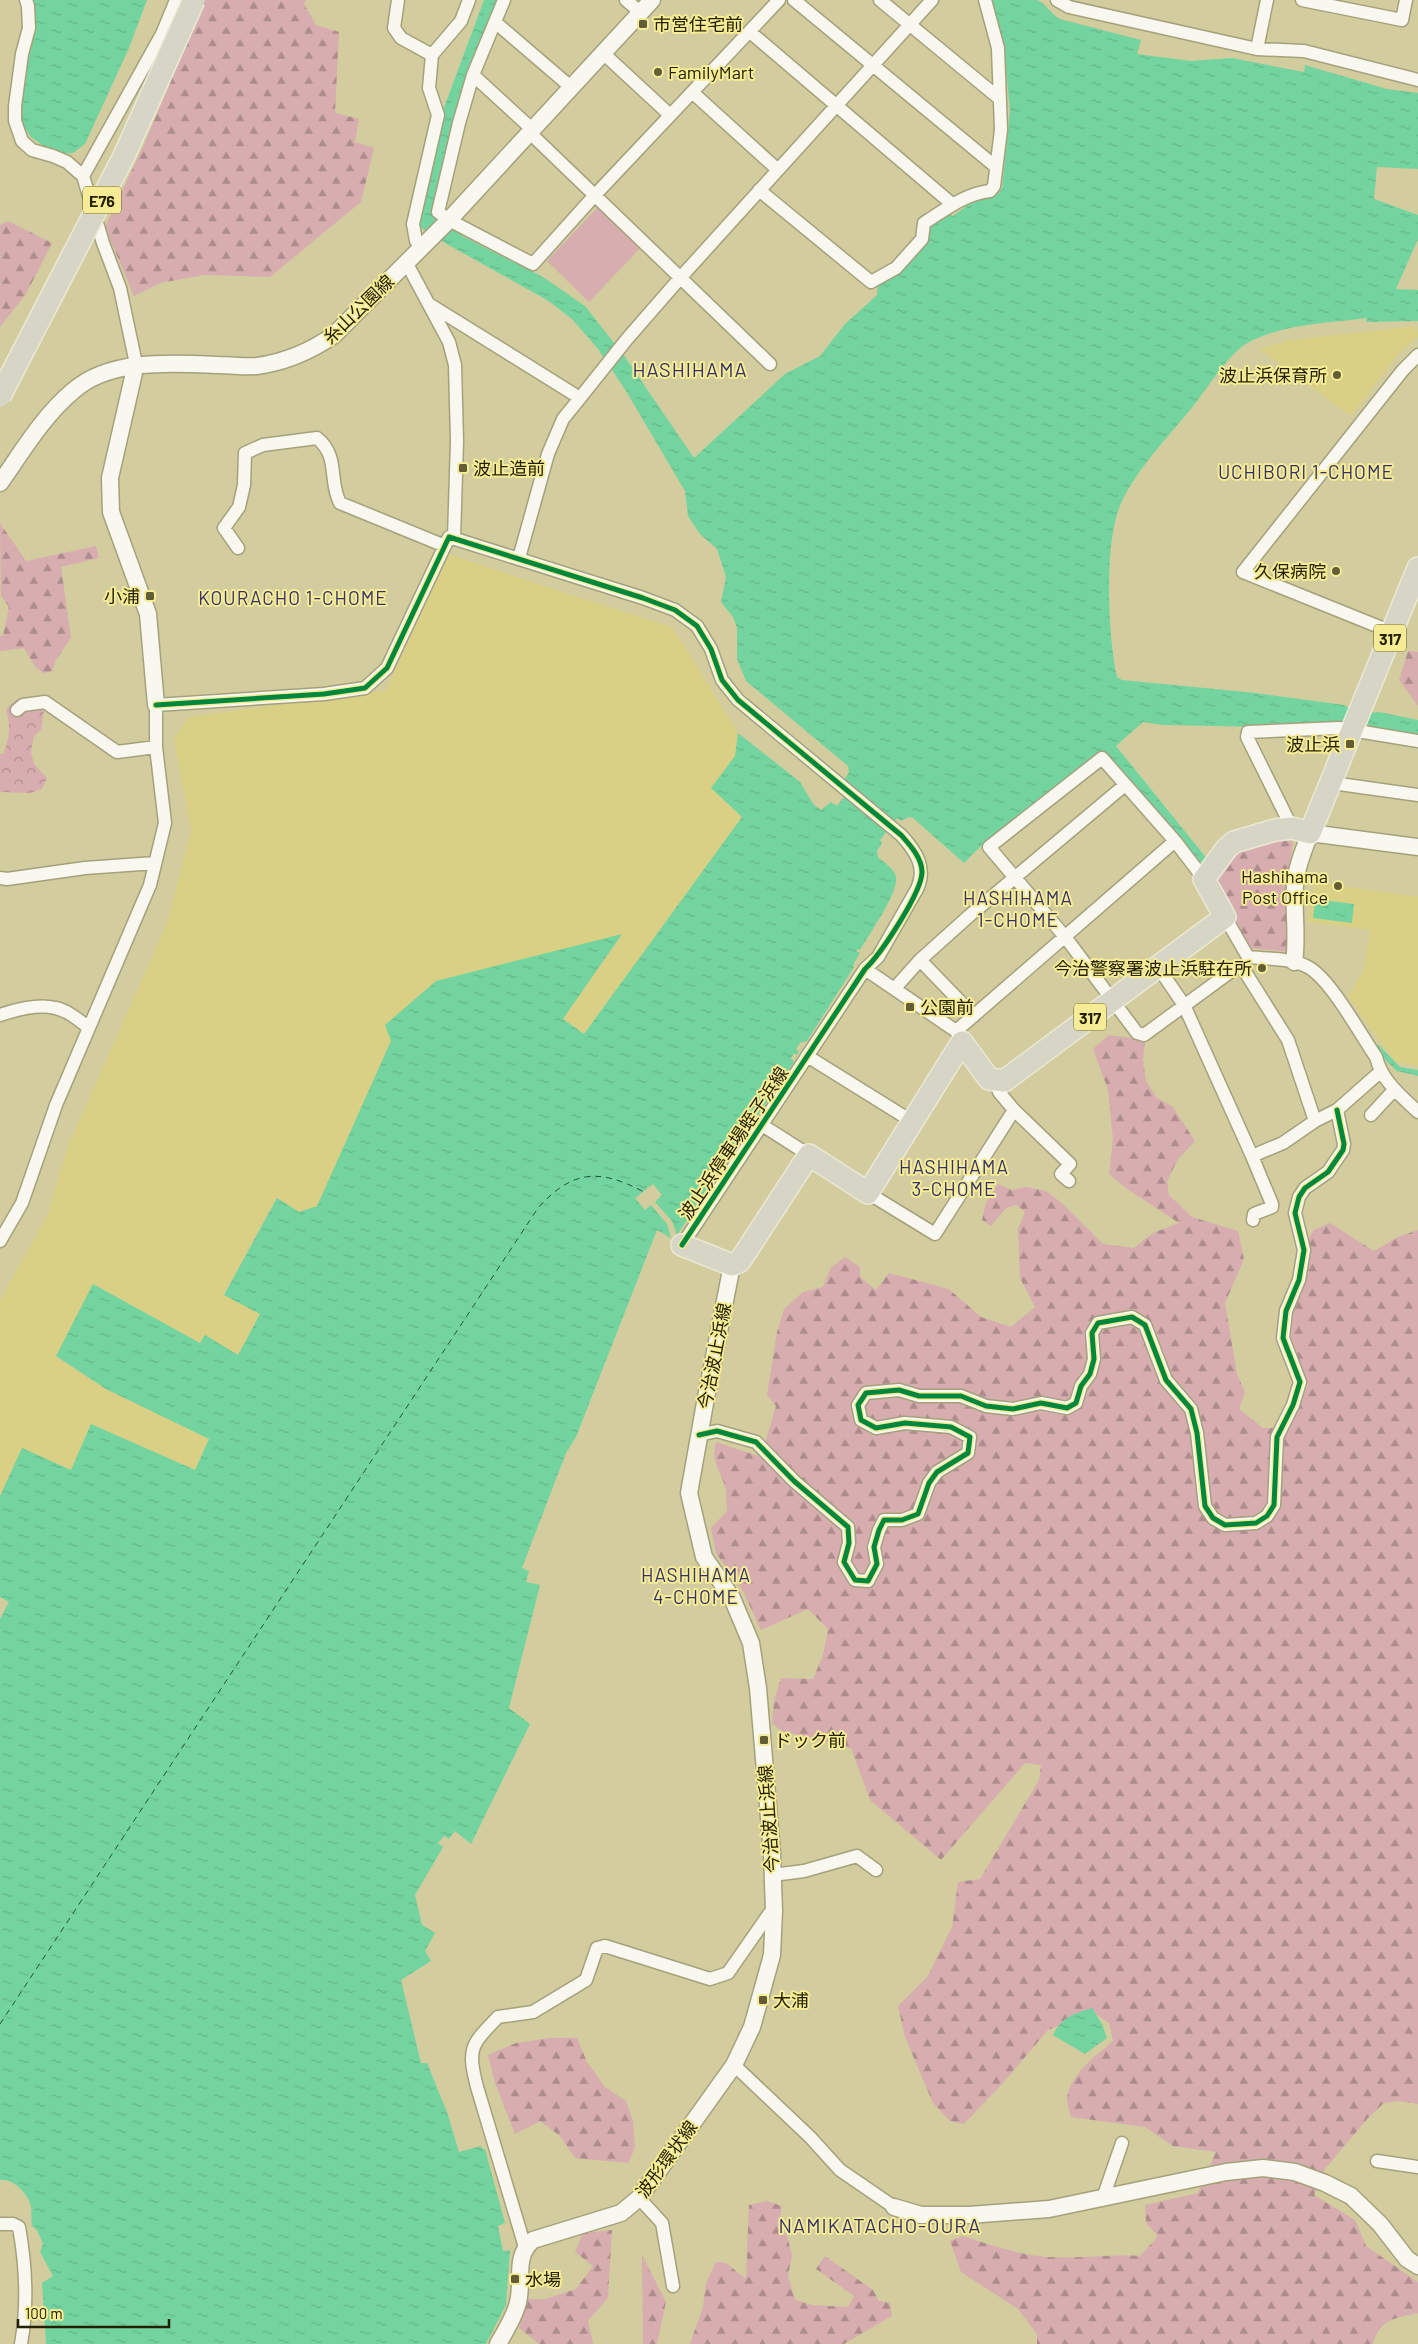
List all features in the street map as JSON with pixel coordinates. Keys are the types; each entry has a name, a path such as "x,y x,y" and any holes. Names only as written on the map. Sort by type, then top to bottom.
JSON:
{"highway":[{"name":"E76","path":"0,396 124,156 194,0"},
{"name":"317","path":"1301,831 1332,783 1418,568"},
{"path":"1225,917 1204,879 1226,848 1234,842 1275,830 1301,831"},
{"name":"317","path":"996,1080 1004,1081 1012,1077 1112,1000 1225,917"},
{"path":"682,1245 732,1265 740,1261 809,1155 868,1193 913,1122 959,1036 989,1079 996,1080"}],"main road":[{"name":"糸山公園線","path":"0,483 54,410 74,390 98,376 136,364 256,366 283,360 315,348 334,335 449,220 652,0"},
{"path":"136,364 110,478 111,512 148,614 156,705"},
{"path":"1294,962 1296,949 1295,884 1300,860 1301,831 1418,847"},
{"name":"今治波止浜線","path":"732,1265 699,1435 690,1493 704,1557 732,1598 750,1643 758,1688 774,1911"},
{"name":"波形環状線","path":"524,2247 533,2240 621,2213 639,2198 734,2065 752,2027 772,1955 774,1911"},
{"path":"894,2207 921,2215 969,2215 1049,2209 1226,2172 1263,2168 1295,2172 1325,2183 1351,2196 1380,2224 1407,2259 1418,2266"},
{"path":"498,2344 518,2304 521,2256 524,2247"}],"street":[{"path":"26,0 29,28 22,54 14,121 22,141 32,150 67,162 83,176 103,243 120,288 136,364"},
{"path":"83,176 162,34 176,0"},
{"path":"398,0 394,28 401,38 432,55"},
{"path":"422,245 416,240 414,224 438,115 428,88 432,55 461,20 470,0"},
{"path":"504,0 474,75 459,123 438,212 449,220 533,264 594,195 779,0"},
{"path":"626,0 641,12"},
{"path":"794,0 996,167"},
{"path":"880,0 1000,99"},
{"path":"519,558 548,454 563,419 615,354 681,277 932,0"},
{"path":"759,190 871,282 896,268 922,239 924,223 952,204 976,193 990,191 994,186 1002,130 998,48 986,0"},
{"path":"1057,0 1256,49 1304,51 1418,80"},
{"path":"1256,49 1267,0"},
{"path":"1302,0 1402,20 1406,0"},
{"path":"495,22 572,88"},
{"path":"750,32 952,204"},
{"path":"603,53 670,115"},
{"path":"474,75 594,195 770,364"},
{"path":"692,92 778,170"},
{"path":"0,1241 22,1204 42,1141 51,1126 56,1105 146,893 155,863 165,823 156,747 156,705 324,694 365,688 387,668 450,542 457,441 455,365 449,342 406,262"},
{"path":"429,304 580,398"},
{"path":"1392,632 1244,572 1403,370 1418,355"},
{"name":"波止浜停車場蛭子浜線","path":"238,548 224,528 239,507 244,485 245,453 263,445 317,438 327,446 332,465 334,493 340,503 450,542 519,558 675,610 697,626 711,648 722,680 738,700 891,827 911,846 922,869 921,879 878,957 865,969 682,1245"},
{"path":"17,710 23,705 45,702 117,752 156,747"},
{"path":"1301,831 1247,737 1248,732 1339,728 1357,722 1418,741"},
{"path":"1204,879 1175,841 1102,758 989,847 1066,938 1137,1033 1144,1035 1237,966 1246,962 1294,962 1304,965 1321,976 1376,1057 1380,1072 1394,1090 1418,1112"},
{"path":"1332,783 1418,795"},
{"path":"895,988 920,960 1014,877 1125,785"},
{"path":"865,969 895,988 959,1036 974,1016 1066,938 1175,841"},
{"path":"0,878 7,879 85,868 155,863"},
{"path":"1225,917 1246,962 1288,1040 1315,1121"},
{"path":"920,960 974,1016"},
{"path":"1158,967 1184,1005 1252,1156 1272,1207 1254,1214 1254,1220"},
{"path":"0,1015 30,1008 55,1008 76,1018 89,1028"},
{"path":"807,1056 913,1122"},
{"path":"1252,1156 1283,1143 1315,1121 1337,1110 1380,1072"},
{"path":"996,1080 999,1092 1014,1110 1070,1164 1062,1174 1069,1181"},
{"path":"1371,1114 1394,1090"},
{"path":"868,1193 935,1234 1014,1110"},
{"path":"699,1435 717,1431 756,1442 794,1481 848,1527 849,1543 844,1562 855,1580 868,1581 877,1564 874,1547 884,1520 902,1520 918,1514 929,1483 937,1472 968,1453 970,1437 952,1426 906,1424 876,1428 862,1420 858,1405 866,1393 899,1390 919,1396 961,1396 986,1406 1013,1409 1041,1403 1066,1408 1076,1403 1081,1386 1090,1374 1094,1359 1092,1333 1098,1323 1132,1317 1144,1325 1166,1380 1191,1409 1197,1433 1205,1506 1213,1518 1225,1525 1256,1524 1267,1516 1274,1505 1276,1437 1293,1405 1300,1382 1284,1338 1286,1311 1299,1280 1304,1250 1295,1213 1299,1197 1305,1188 1328,1172 1343,1150 1344,1144 1337,1110"},
{"path":"762,1125 809,1155"},
{"path":"772,1875 804,1871 857,1856 876,1870"},
{"path":"524,2247 486,2124 471,2065 472,2046 498,2017 533,2012 586,1980 597,1948 605,1946 710,1979 728,1973 769,1914 774,1911"},
{"path":"734,2065 810,2137 840,2170 894,2207"},
{"path":"1103,2198 1122,2143"},
{"path":"1377,2161 1418,2167"},
{"path":"639,2198 662,2223 674,2286"},
{"path":"0,2224 13,2224 19,2227 23,2249 26,2289 22,2344"}],"shaded area":[{"path":"1416,326 1418,336 1398,354 1351,416 1259,349 1291,340"},
{"path":"448,554 673,628 738,733 735,756 711,788 742,817 584,1034 562,1019 622,935 391,1041 317,1206 300,1212 276,1198 224,1294 260,1314 238,1355 205,1335 200,1343 93,1284 56,1357 106,1389 209,1439 195,1470 91,1424 71,1470 22,1448 0,1496 0,1300 47,1216 68,1146 167,923 191,831 174,739 189,717 386,690"},
{"path":"1314,882 1418,897 1418,1066 1395,1062 1348,997 1364,969 1370,930 1308,922"}],"green space":[{"path":"205,0 306,0 304,4 316,25 339,32 335,113 359,119 355,142 374,148 361,202 270,277 204,275 160,283 134,296 105,227 143,147"},
{"path":"599,206 642,246 589,302 547,261"},
{"path":"8,221 52,243 26,294 0,327 0,225"},
{"path":"0,523 26,561 96,546 99,558 61,567 71,638 56,660 52,671 44,673 36,668 24,648 0,651 0,636 3,636 9,607 1,596"},
{"path":"1408,651 1418,652 1418,706 1399,680"},
{"path":"24,698 34,702 44,710 41,730 34,736 31,752 34,764 47,778 42,789 31,793 0,792 0,754 3,754 9,732 6,709 17,699"},
{"path":"1275,837 1293,842 1286,885 1291,938 1290,952 1250,948 1216,884 1236,849"},
{"path":"1109,1035 1145,1040 1143,1060 1146,1081 1156,1097 1173,1107 1195,1141 1178,1159 1167,1181 1169,1195 1192,1217 1238,1231 1244,1259 1225,1303 1237,1374 1245,1392 1239,1409 1263,1428 1289,1428 1308,1385 1291,1338 1293,1315 1289,1288 1297,1257 1314,1230 1330,1223 1374,1251 1398,1237 1418,1230 1418,2104 1398,2101 1384,2103 1368,2118 1325,2169 1314,2195 1355,2220 1366,2246 1418,2282 1418,2313 1396,2318 1384,2325 1379,2329 1373,2344 1037,2344 1037,2334 1018,2309 961,2272 950,2241 963,2236 1005,2249 1037,2256 1140,2256 1158,2236 1146,2223 1145,2205 1198,2193 1216,2152 1173,2146 1145,2127 1071,2117 1067,2098 1073,2081 1092,2059 1113,2041 1109,2023 1093,2012 1048,2030 1003,2083 964,2124 950,2121 933,2103 905,2037 898,2006 928,1976 952,1927 958,1882 980,1879 1039,1780 1041,1765 1025,1763 941,1860 870,1800 851,1748 782,1731 772,1723 774,1701 781,1678 813,1679 823,1655 828,1629 808,1609 761,1630 743,1591 716,1553 711,1528 727,1511 725,1486 714,1453 716,1442 761,1457 776,1406 767,1395 777,1332 784,1309 803,1292 823,1287 831,1267 845,1257 860,1267 860,1277 876,1290 889,1273 949,1289 981,1317 1011,1327 1035,1307 1020,1278 1018,1229 1025,1212 1016,1205 1006,1208 991,1226 982,1220 986,1203 998,1184 1012,1190 1026,1187 1046,1191 1063,1204 1103,1244 1134,1248 1153,1233 1179,1223 1127,1189 1109,1174 1113,1139 1108,1090 1093,1049"},
{"path":"550,2038 577,2038 587,2062 605,2087 626,2101 633,2121 635,2148 628,2163 575,2158 560,2136 540,2121 515,2134 495,2083 488,2055 516,2043"},
{"path":"767,2201 782,2206 779,2224 787,2236 792,2255 788,2276 795,2300 812,2305 848,2307 854,2296 816,2269 825,2256 873,2290 879,2301 890,2303 892,2316 844,2344 690,2344 703,2307 706,2283 716,2262 726,2263 746,2279 749,2205"},
{"path":"612,2230 608,2298 588,2321 593,2344 539,2344 519,2328 527,2299 546,2299 576,2289 593,2266 575,2252 583,2233"},
{"path":"642,2255 666,2302 657,2344 643,2344"}],"water":[{"path":"33,0 147,0 129,48 85,144 73,153 64,153 44,146 31,137 19,119"},
{"path":"484,0 500,0 434,215 464,237 543,277 585,306 625,357 694,458 785,374 820,356 845,324 877,295 878,283 928,226 946,213 953,216 976,199 991,198 1002,189 1010,110 1003,40 992,0 1037,0 1060,19 1141,40 1137,54 1191,61 1232,58 1304,72 1305,65 1387,89 1418,93 1418,169 1377,167 1374,199 1418,215 1418,239 1396,289 1418,290 1418,321 1366,322 1367,318 1306,325 1277,331 1249,342 1242,347 1220,370 1194,405 1155,451 1129,488 1116,518 1112,539 1109,588 1111,638 1117,677 1122,680 1256,693 1344,705 1361,712 1379,712 1418,720 1418,734 1344,723 1262,727 1163,725 1143,722 1116,746 1208,860 1201,864 1102,756 985,842 964,863 913,818 909,817 901,821 897,818 880,840 882,843 877,851 878,857 895,874 896,884 882,914 860,950 856,951 860,953 853,965 854,967 807,1041 800,1043 796,1049 799,1052 797,1055 794,1053 791,1058 794,1062 677,1235 671,1238 657,1230 576,1437 566,1453 522,1568 529,1571 526,1582 540,1585 509,1708 530,1724 471,1844 455,1831 449,1839 444,1836 438,1843 443,1847 415,1895 422,1925 435,1933 425,1951 431,1961 401,1980 421,2063 427,2063 447,2112 459,2152 481,2146 483,2150 485,2149 505,2223 498,2226 503,2251 510,2250 506,2305 486,2344 46,2344 42,2283 53,2276 40,2252 43,2244 37,2230 32,2226 31,2206 27,2197 15,2184 0,2180 0,1619 9,1602 0,1597 0,1496 22,1448 71,1470 91,1424 195,1470 209,1439 106,1389 56,1356 93,1284 200,1343 205,1335 238,1355 260,1314 224,1295 277,1198 299,1212 317,1206 391,1041 385,1025 436,981 622,934 563,1019 584,1034 742,817 711,788 735,756 738,733 800,782 814,805 821,810 831,802 837,806 851,788 843,781 849,772 848,766 746,681 737,659 737,628 733,617 721,602 726,577 717,549 700,534 688,516 685,491 626,391 598,349 572,319 547,300 420,227 418,221 439,121"},
{"path":"1315,899 1354,904 1352,923 1313,918"},
{"path":"1378,1044 1400,1067 1418,1070 1418,1076 1397,1071 1374,1049"},
{"path":"1092,2008 1102,2024 1107,2038 1085,2054 1053,2035 1064,2020"}],"pier":[{"path":"653,1184 662,1195 655,1202 672,1221 677,1235 671,1238 667,1224 651,1205 645,1210 635,1198"}],"ferry route":[{"path":"0,2024 538,1208 550,1195 563,1186 587,1177 600,1176 613,1179 644,1192"}],"cycle path":[{"path":"156,705 324,694 365,688 387,668 449,537 643,598 675,610 697,626 711,649 722,680 738,700 901,835 918,857 922,872 908,908 890,937 865,969 682,1245"},
{"path":"699,1435 717,1431 756,1442 794,1481 848,1527 849,1543 844,1562 855,1580 868,1581 877,1564 874,1547 884,1520 902,1520 918,1514 929,1483 937,1472 968,1453 970,1437 951,1427 905,1423 876,1428 861,1420 858,1405 866,1393 899,1390 919,1396 961,1396 986,1406 1013,1409 1041,1403 1067,1408 1076,1403 1081,1386 1090,1374 1094,1359 1092,1333 1098,1323 1132,1317 1145,1325 1166,1380 1191,1409 1197,1433 1205,1506 1213,1518 1225,1525 1256,1523 1267,1516 1274,1505 1277,1437 1293,1405 1300,1382 1283,1338 1286,1311 1299,1280 1304,1250 1295,1213 1299,1197 1305,1188 1328,1172 1343,1150 1344,1144 1337,1110"}],"place":[{"name":"市営住宅前","path":"643,24"},
{"name":"FamilyMart","path":"658,72"},
{"name":"波止浜保育所","path":"1337,375"},
{"name":"波止造前","path":"463,468"},
{"name":"久保病院","path":"1336,571"},
{"name":"小浦","path":"150,596"},
{"name":"波止浜","path":"1350,744"},
{"name":"Hashihama Post Office","path":"1338,886"},
{"name":"今治警察署波止浜駐在所","path":"1262,968"},
{"name":"公園前","path":"910,1007"},
{"name":"ドック前","path":"764,1740"},
{"name":"大浦","path":"763,2000"},
{"name":"水場","path":"515,2279"}],"district":[{"name":"HASHIHAMA","path":"690,369"},
{"name":"UCHIBORI 1-CHOME","path":"1306,471"},
{"name":"KOURACHO 1-CHOME","path":"293,597"},
{"name":"HASHIHAMA 1-CHOME","path":"1018,908"},
{"name":"HASHIHAMA 3-CHOME","path":"954,1177"},
{"name":"HASHIHAMA 4-CHOME","path":"696,1585"},
{"name":"NAMIKATACHO-OURA","path":"880,2225"}]}
